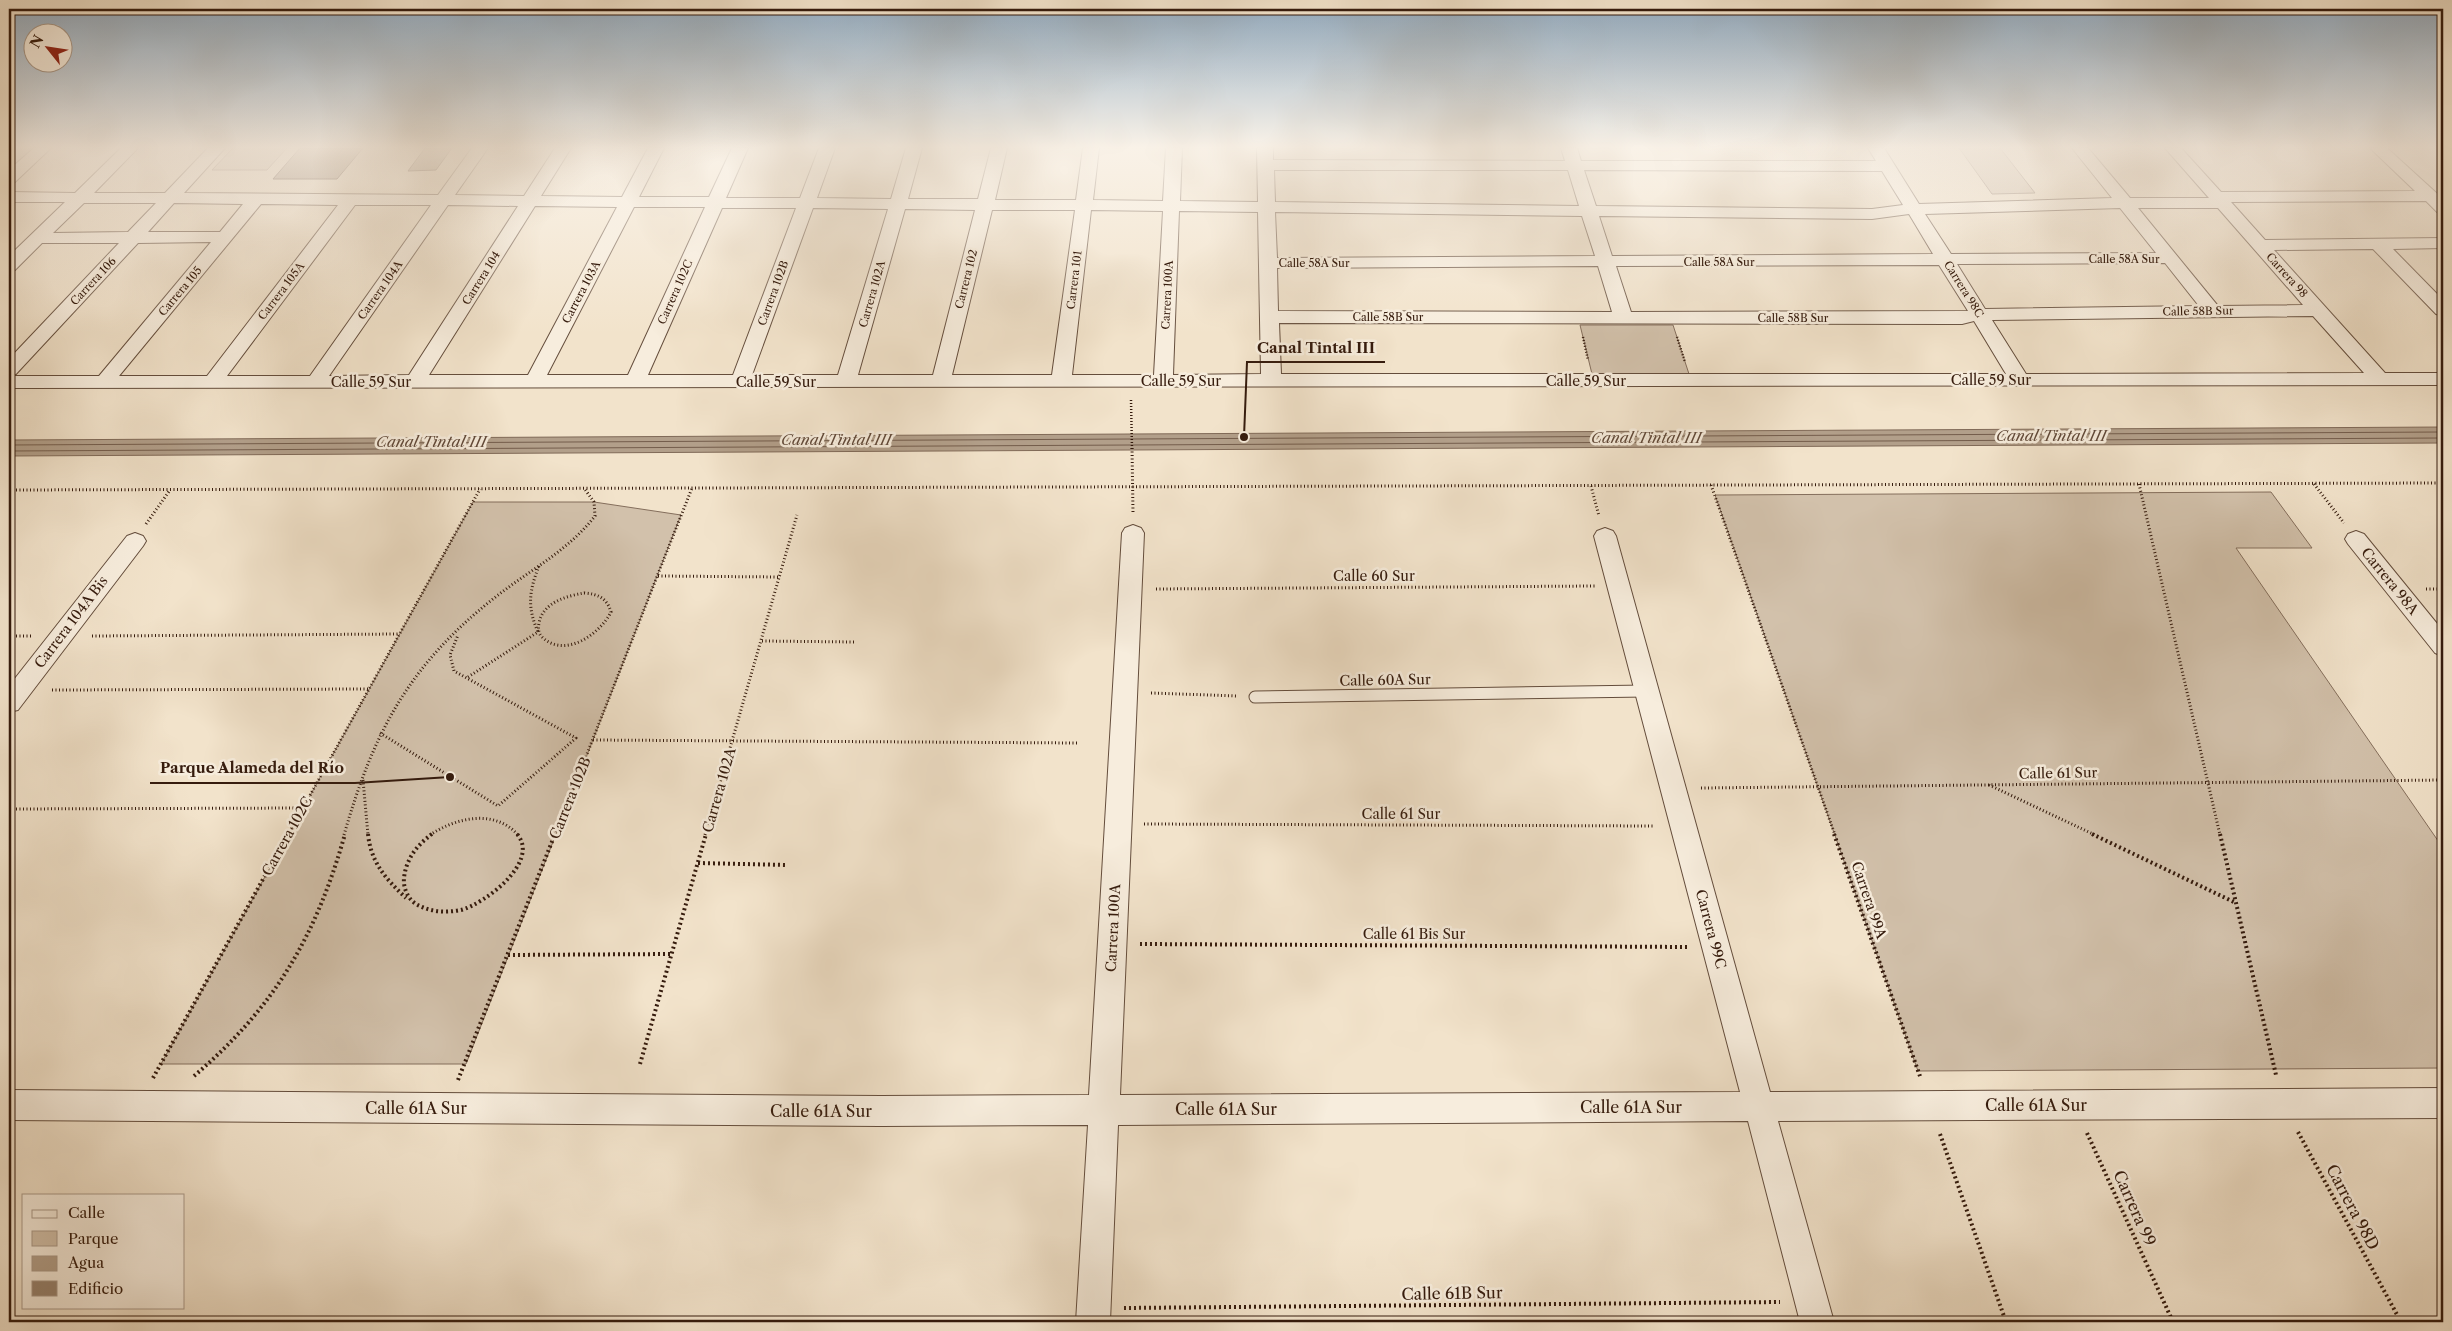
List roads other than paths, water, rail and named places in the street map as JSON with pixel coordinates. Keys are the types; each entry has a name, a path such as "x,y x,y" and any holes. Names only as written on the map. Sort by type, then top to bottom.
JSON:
{"street":[{"path":"9,266 67,210"},
{"name":"Carrera 106","path":"9,370 159,210"},
{"name":"Carrera 105","path":"104,382 247,210"},
{"name":"Carrera 105A","path":"212,382 342,210"},
{"name":"Carrera 104A","path":"315,382 435,210"},
{"name":"Carrera 104","path":"415,382 523,210"},
{"name":"Carrera 103A","path":"534,382 624,210"},
{"name":"Carrera 102C","path":"635,382 712,210"},
{"name":"Carrera 102B","path":"740,382 803,210"},
{"name":"Carrera 102A","path":"846,382 896,210"},
{"name":"Carrera 102","path":"941,382 984,210"},
{"name":"Carrera 101","path":"1061,382 1082,210"},
{"name":"Carrera 100A","path":"1163,382 1171,210"},
{"path":"1266,210 1271,381"},
{"path":"1437,210 1872,214 1903,210"},
{"name":"Carrera 98C","path":"1913,210 2020,380"},
{"path":"2131,210 2212,310"},
{"name":"Carrera 98","path":"2229,210 2380,379"},
{"path":"1590,212 1623,318"},
{"path":"38,238 224,237"},
{"path":"2260,245 2443,243"},
{"path":"2378,244 2443,310"},
{"name":"Calle 58A Sur","path":"1268,263 2170,258"},
{"name":"Calle 58B Sur","path":"1269,317 1962,318 2212,310 2318,310"},
{"name":"Calle 59 Sur","path":"9,382 2443,379"},
{"name":"Carrera 100A","path":"1093,1315 1133,533"},
{"name":"Carrera 99C","path":"1604,536 1814,1312"},
{"name":"Carrera 98A","path":"2356,539 2443,647"},
{"name":"Carrera 104A Bis","path":"14,697 135,541"},
{"name":"Calle 61A Sur","path":"9,1106 881,1111 2443,1103"}],"lane":[{"name":"Calle 60A Sur","path":"1255,697 1646,690"}],"water":[{"path":"2443,427 2443,443 9,456 9,440"}],"place":[{"name":"Canal Tintal III","path":"1244,437"},
{"name":"Parque Alameda del Río","path":"450,777"}]}
